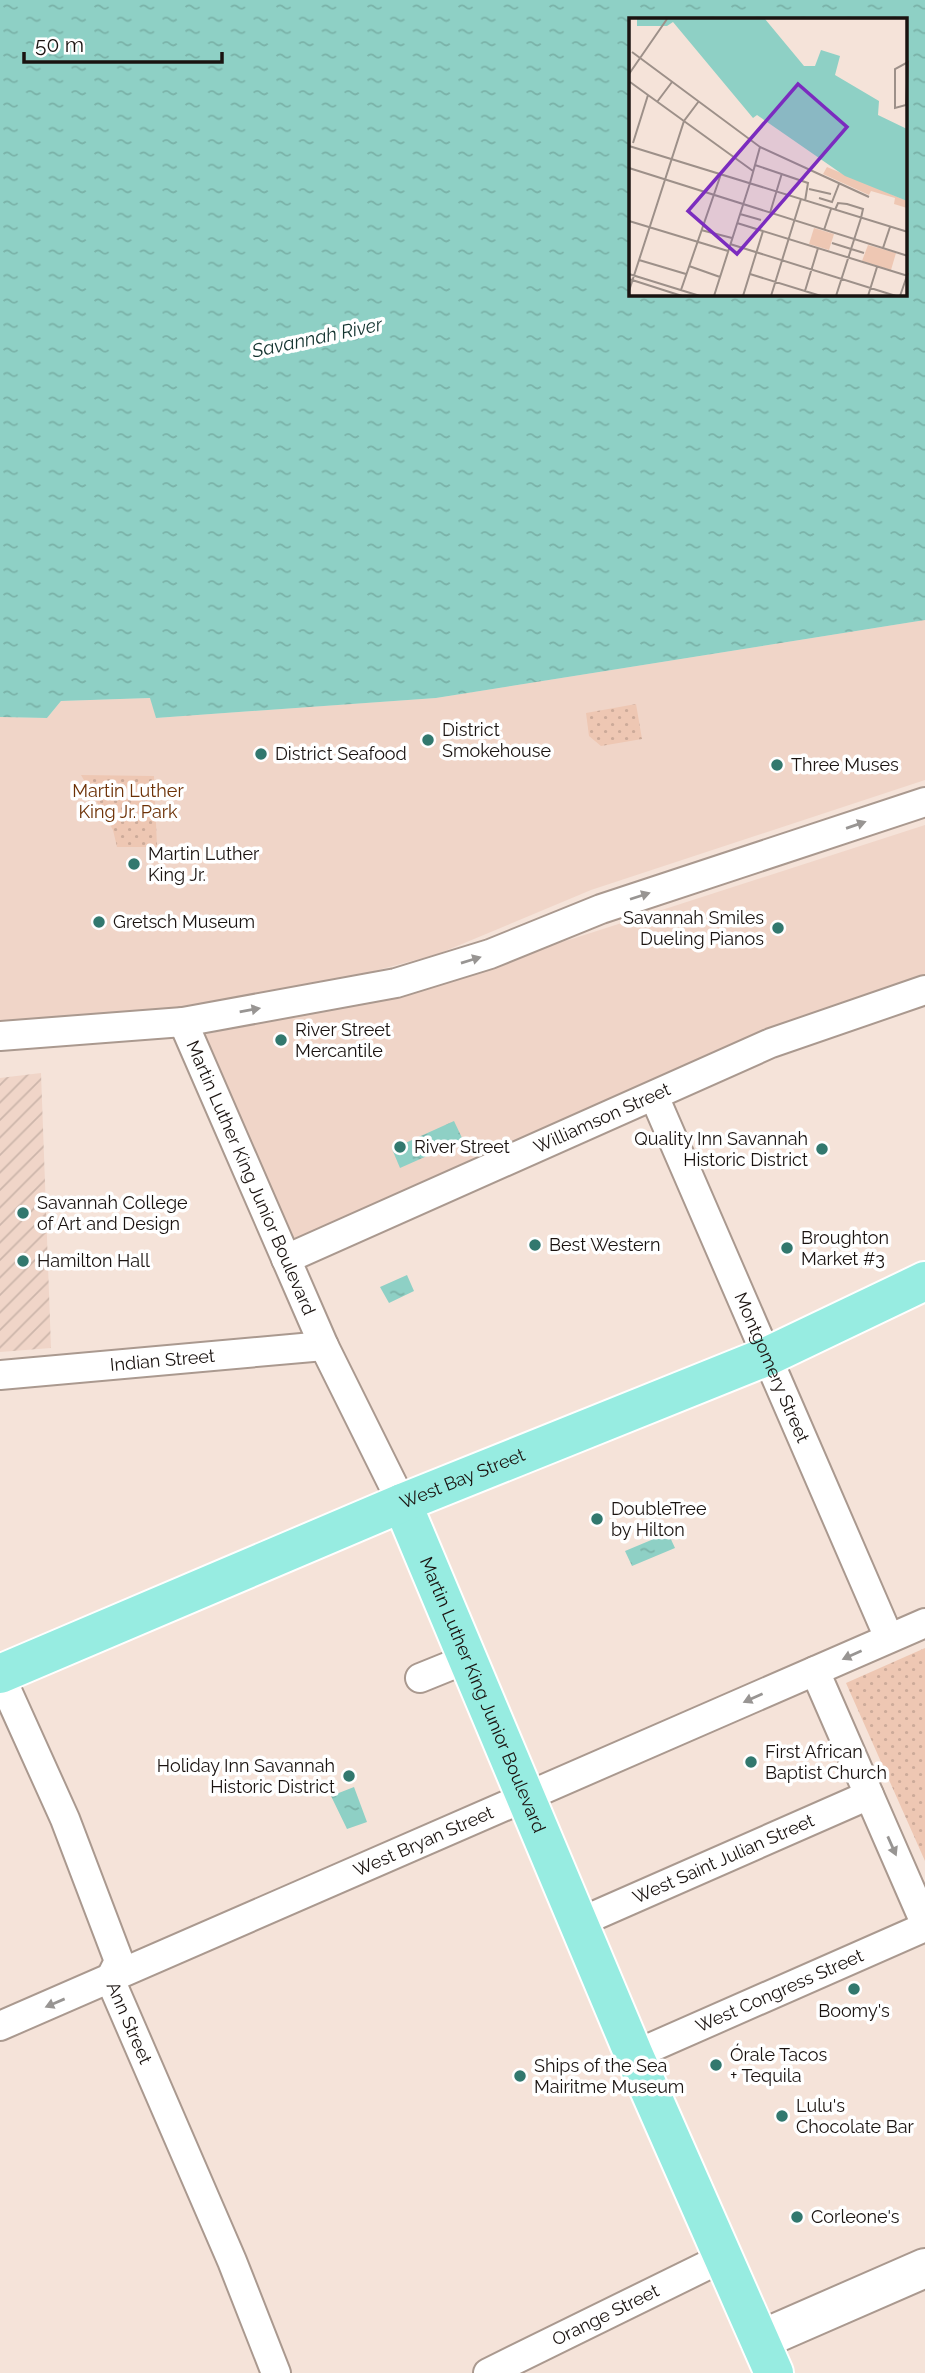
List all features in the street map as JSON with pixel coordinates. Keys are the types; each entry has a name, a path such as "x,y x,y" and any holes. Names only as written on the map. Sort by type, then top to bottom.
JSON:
{"main road":[{"name":"West Bay Street","path":"0,1675 402,1503 768,1356 925,1281"},
{"name":"Martin Luther King Junior Boulevard","path":"402,1503 634,2055 767,2357"}],"street":[{"path":"0,1037 183,1022 396,983 490,954 601,909 925,802"},
{"name":"Williamson Street","path":"286,1259 771,1043 925,990"},
{"name":"Martin Luther King Junior Boulevard","path":"183,1022 324,1346 402,1503"},
{"name":"Montgomery Street","path":"654,1096 890,1638"},
{"name":"Indian Street","path":"0,1375 324,1346"},
{"name":"West Bryan Street","path":"0,2026 925,1623"},
{"path":"420,1678 467,1659"},
{"path":"815,1671 925,1925"},
{"name":"Ann Street","path":"0,1675 65,1819 113,1940 119,1961 110,1979 232,2261 276,2373"},
{"name":"West Saint Julian Street","path":"578,1923 869,1795"},
{"name":"West Congress Street","path":"634,2055 925,1925"},
{"name":"Orange Street","path":"488,2373 724,2258"},
{"path":"767,2357 925,2268"}],"shaded area":[{"path":"925,620 925,780 591,890 438,954 183,1022 0,1032 0,717 47,718 61,701 151,698 156,718 436,698"},
{"name":"River Street","path":"925,825 925,992 286,1259 204,1035 572,939"},
{"name":"Savannah College of Art and Design","path":"41,1073 51,1348 0,1352 0,1078"}],"green space":[{"path":"636,704 642,739 601,746 589,736 586,713"},
{"name":"Martin Luther King Jr. Park","path":"81,775 154,776 157,847 117,847 113,830"},
{"path":"925,1648 925,1861 846,1683"}],"water":[{"name":"Savannah River","path":"0,0 925,0 925,620 436,698 156,718 150,698 61,701 47,718 0,717"},
{"path":"454,1121 463,1140 400,1168 392,1149"},
{"path":"407,1275 414,1291 389,1303 380,1287"},
{"path":"668,1533 675,1548 632,1566 625,1551"},
{"path":"354,1787 367,1822 347,1829 331,1796"}],"place":[{"name":"District Smokehouse","path":"428,740"},
{"name":"District Seafood","path":"261,754"},
{"name":"Three Muses","path":"777,765"},
{"name":"Martin Luther King Jr.","path":"134,864"},
{"name":"Gretsch Museum","path":"99,922"},
{"name":"Savannah Smiles Dueling Pianos","path":"778,928"},
{"name":"River Street Mercantile","path":"281,1040"},
{"name":"River Street","path":"400,1147"},
{"name":"Quality Inn Savannah Historic District","path":"822,1149"},
{"name":"Savannah College of Art and Design","path":"23,1213"},
{"name":"Best Western","path":"535,1245"},
{"name":"Broughton Market #3","path":"787,1248"},
{"name":"Hamilton Hall","path":"23,1261"},
{"name":"DoubleTree by Hilton","path":"597,1519"},
{"name":"First African Baptist Church","path":"751,1762"},
{"name":"Holiday Inn Savannah Historic District","path":"349,1776"},
{"name":"Boomy's","path":"854,1989"},
{"name":"Órale Tacos + Tequila","path":"716,2065"},
{"name":"Ships of the Sea Mairitme Museum","path":"520,2076"},
{"name":"Lulu's Chocolate Bar","path":"782,2116"},
{"name":"Corleone's","path":"797,2217"}]}
